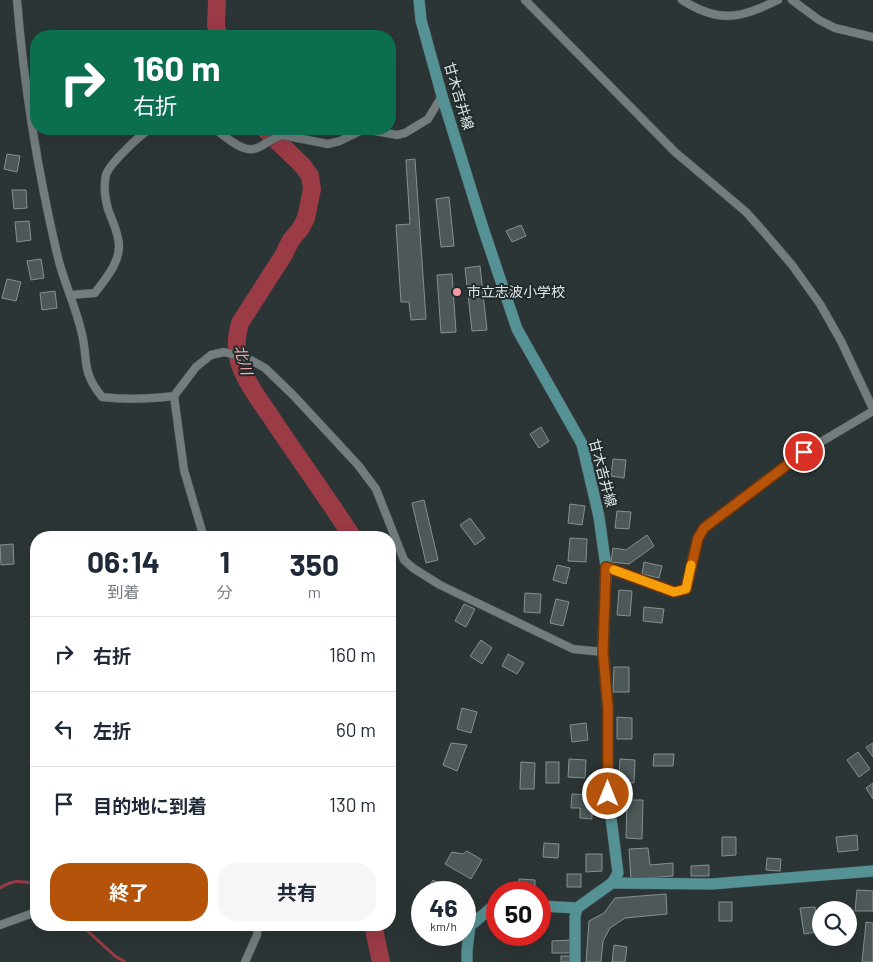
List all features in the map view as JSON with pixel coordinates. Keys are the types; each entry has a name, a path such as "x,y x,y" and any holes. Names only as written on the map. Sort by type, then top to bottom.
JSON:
{"main road":[{"name":"甘木吉井線","path":"419,0 421,20 442,96 517,329 582,444 599,517 606,567 603,652 608,709 608,794 618,873 612,883"},
{"path":"551,907 577,908 612,883 712,884 873,871"},
{"path":"575,962 575,917 577,908"},
{"path":"467,962 466,950 470,926 486,912"}],"street":[{"path":"18,0 30,109"},
{"path":"525,0 669,146 746,212 792,264 820,304 841,341 873,410 804,452 704,528 698,538 686,589 674,592 606,567"},
{"path":"682,0 698,10 724,16 750,13 778,0"},
{"path":"792,0 819,20 835,28 873,37"},
{"path":"396,135 405,133 428,119 442,96"},
{"path":"34,135 58,260 82,331 86,369 91,384 102,397 149,400 174,396 196,367 211,355 224,352 247,358 265,368 293,395 358,465 376,489 393,531"},
{"path":"70,295 95,293 115,264 120,247 118,234 108,210 104,188 106,173 141,135"},
{"path":"224,135 245,148 256,149 280,135"},
{"path":"287,135 328,144 340,142 353,135"},
{"path":"174,396 184,470 202,531"},
{"path":"396,540 404,560 413,568 440,584 573,649 603,652"},
{"path":"0,925 30,914"},
{"path":"245,962 257,931"}],"building":[{"path":"7,154 20,156 17,172 4,169"},
{"path":"415,159 426,319 411,320 409,302 401,302 396,225 410,224 406,160"},
{"path":"12,190 26,190 27,208 14,209"},
{"path":"449,197 454,246 441,247 436,199"},
{"path":"29,221 31,240 17,242 15,222"},
{"path":"521,225 526,236 512,242 506,231"},
{"path":"41,259 44,278 31,280 27,261"},
{"path":"480,266 487,330 472,331 465,268"},
{"path":"452,274 456,332 441,333 437,275"},
{"path":"7,279 21,282 16,301 2,298"},
{"path":"55,291 57,308 42,310 40,293"},
{"path":"541,427 549,441 539,448 530,434"},
{"path":"613,459 626,460 624,478 611,476"},
{"path":"424,500 438,560 426,563 412,503"},
{"path":"570,504 585,506 582,525 568,523"},
{"path":"617,511 631,512 629,529 615,528"},
{"path":"470,518 485,538 475,545 460,525"},
{"path":"647,535 654,546 629,564 611,562 613,548 626,550"},
{"path":"570,538 587,539 586,562 568,561"},
{"path":"13,544 14,564 1,565 0,545"},
{"path":"644,562 662,566 659,578 642,574"},
{"path":"557,565 570,568 566,584 553,580"},
{"path":"619,590 632,591 630,616 617,615"},
{"path":"525,593 541,594 540,613 524,612"},
{"path":"556,599 569,602 563,626 550,623"},
{"path":"464,604 475,609 466,627 455,621"},
{"path":"644,607 664,609 662,623 643,621"},
{"path":"481,640 492,648 482,664 470,656"},
{"path":"508,654 524,663 517,674 502,666"},
{"path":"614,667 629,667 629,692 613,692"},
{"path":"462,708 477,712 471,733 457,729"},
{"path":"617,717 632,718 632,739 617,739"},
{"path":"586,723 588,740 572,742 570,725"},
{"path":"451,743 467,745 457,771 443,765"},
{"path":"873,743 873,757 866,747"},
{"path":"858,752 870,769 859,777 847,760"},
{"path":"654,754 674,754 673,766 653,766"},
{"path":"569,759 586,760 585,778 568,777"},
{"path":"620,759 635,760 634,783 619,782"},
{"path":"521,762 535,763 534,789 520,789"},
{"path":"546,762 559,762 559,783 546,783"},
{"path":"873,783 873,799 866,788"},
{"path":"572,794 592,795 592,819 580,818 580,808 571,808"},
{"path":"627,800 643,800 642,839 626,838"},
{"path":"857,835 858,850 838,852 836,837"},
{"path":"722,837 736,837 736,855 722,856"},
{"path":"544,843 559,844 558,858 543,857"},
{"path":"648,848 650,865 673,863 673,876 631,879 629,849"},
{"path":"467,851 482,860 471,879 445,864 452,852 463,854"},
{"path":"586,854 602,854 602,871 586,872"},
{"path":"767,858 781,859 780,871 766,870"},
{"path":"709,865 709,876 691,876 691,866"},
{"path":"567,874 581,874 581,887 567,887"},
{"path":"519,879 535,880 535,881 519,881"},
{"path":"857,890 873,891 873,911 857,911"},
{"path":"666,894 667,914 625,918 610,928 603,941 601,962 586,962 589,921 604,913 615,898"},
{"path":"719,902 732,902 732,921 719,921"},
{"path":"812,907 812,933 804,934 800,908"},
{"path":"866,922 873,923 873,962 862,962"},
{"path":"572,940 572,953 552,953 552,941"},
{"path":"614,945 627,947 625,962 612,962"},
{"path":"561,956 571,956 571,962 561,962"}],"waterway":[{"name":"北川","path":"217,0 217,30"},
{"name":"北川","path":"271,135 303,166 310,176 312,189 306,218 301,228 291,240 283,256 240,323 237,344 238,360 254,392 348,531"},
{"path":"0,888 18,881 30,883"},
{"path":"88,931 115,956 125,962"},
{"name":"北川","path":"374,931 381,962"}],"slow traffic":[{"path":"614,570 674,592 686,589 691,565"}],"place":[{"name":"市立志波小学校","path":"457,292"}],"route":[{"path":"608,794 608,709 603,652 606,567 674,592 686,589 698,538 704,528 804,452"}]}
